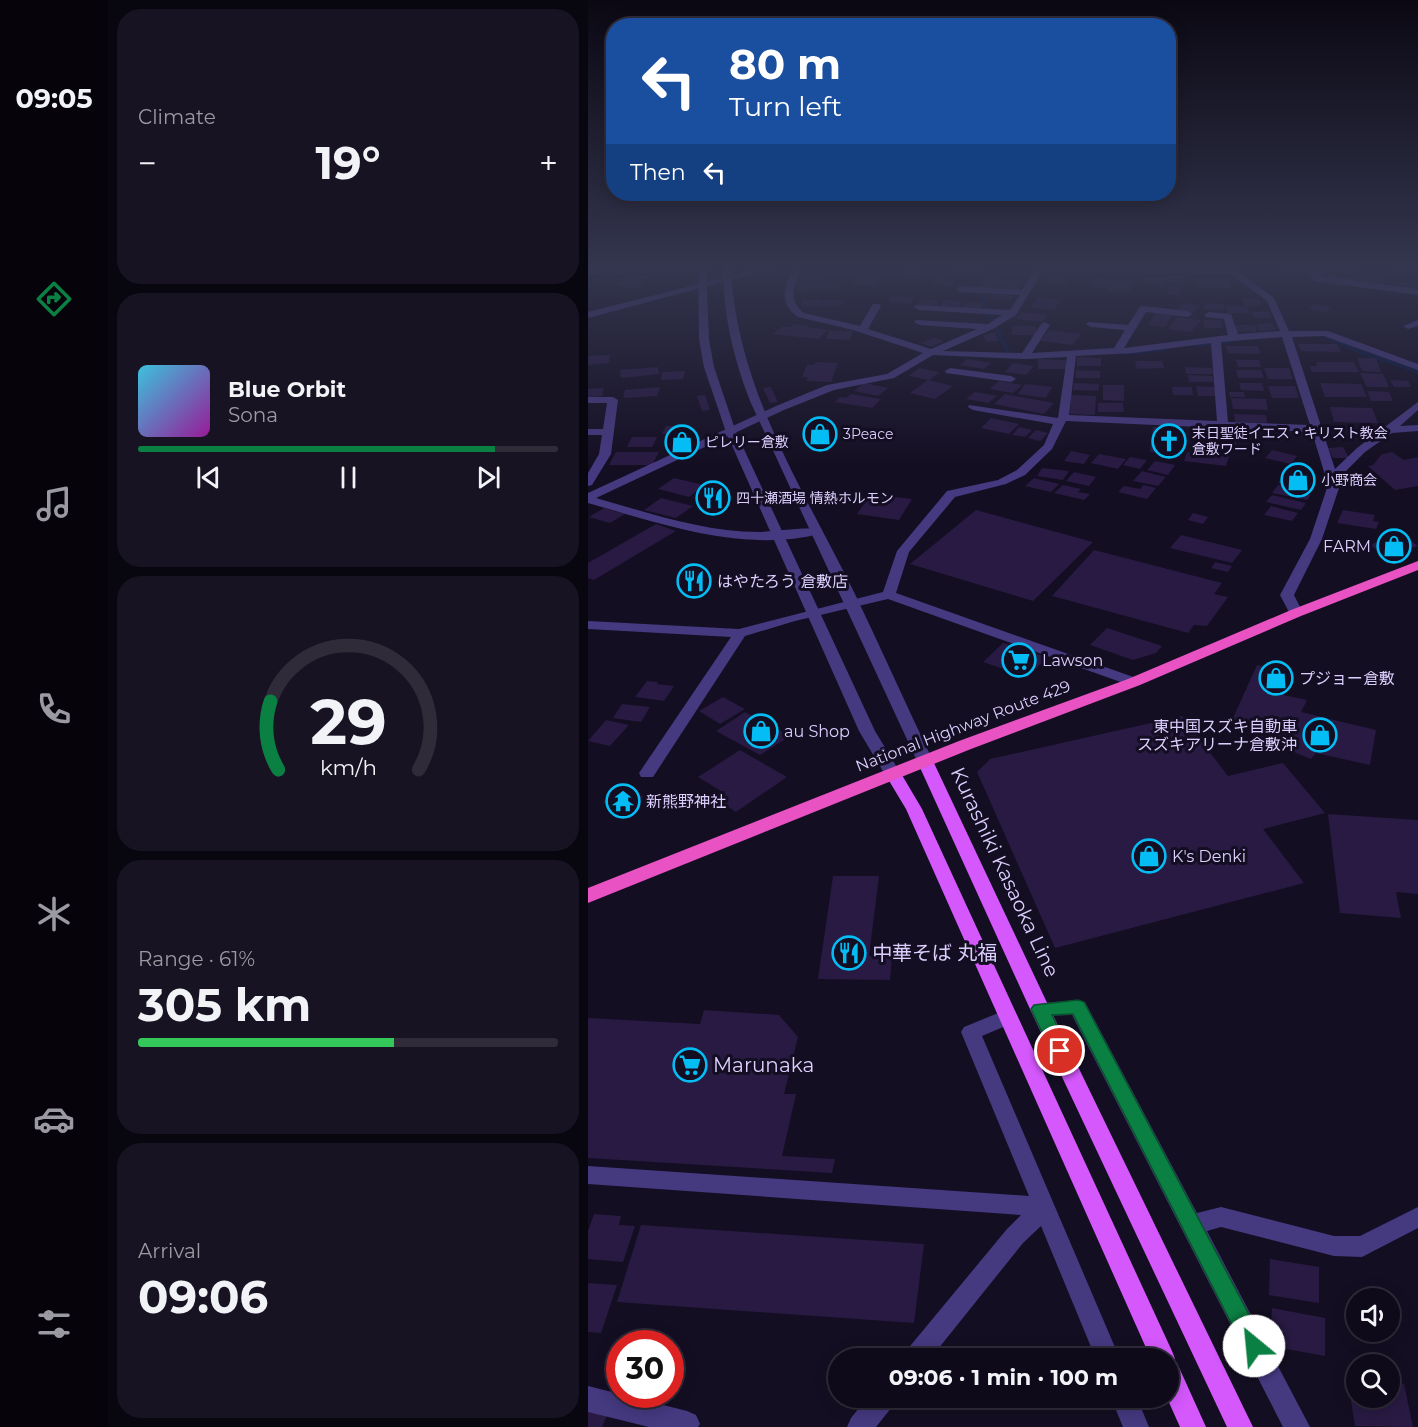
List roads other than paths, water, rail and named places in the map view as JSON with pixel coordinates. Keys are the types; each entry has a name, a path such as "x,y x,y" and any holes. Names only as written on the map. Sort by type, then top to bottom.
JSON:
{"highway":[{"name":"National Highway Route 429","path":"588,896 925,761 1134,682 1296,613 1418,565"}],"main road":[{"name":"Kurashiki Kasaoka Line","path":"925,761 1040,1009 1240,1427"},
{"path":"893,774 914,809 1158,1348"},
{"path":"1179,1396 1193,1427"}],"street":[{"path":"704,334 707,358 731,432 867,731 893,774"},
{"path":"733,334 741,368 760,418 852,603 925,761"},
{"path":"874,334 931,352 1008,356 1072,355 1216,342 1234,338 1302,334"},
{"path":"588,498 831,387 890,376 931,352 975,334"},
{"path":"1025,356 1039,334"},
{"path":"1117,351 1128,334"},
{"path":"1233,334 1234,338"},
{"path":"1286,334 1334,485 1316,539 1287,595 1296,613"},
{"path":"1327,334 1418,368"},
{"path":"1216,342 1223,425"},
{"path":"889,595 903,551 951,494 963,489 1004,481 1021,472 1049,446 1061,420 1072,355"},
{"path":"987,376 1008,356"},
{"path":"950,372 1011,379"},
{"path":"588,400 613,400 605,454 588,483"},
{"path":"1332,478 1361,450 1418,405"},
{"path":"973,407 1061,420 1317,429"},
{"path":"1389,430 1418,428"},
{"path":"588,432 608,432"},
{"path":"588,498 682,525 746,535 780,536 816,531"},
{"path":"588,626 740,633 813,612 889,595 1134,682"},
{"path":"647,773 740,633"},
{"path":"1040,1009 1078,1007 1297,1427"},
{"path":"1008,1017 971,1032 1103,1348"},
{"path":"588,1175 1045,1207"},
{"path":"924,1348 1015,1236 1045,1207"},
{"path":"1190,1225 1221,1217 1334,1246 1362,1247 1418,1217"},
{"path":"588,1399 687,1424"},
{"path":"860,1427 875,1408"},
{"path":"1128,1408 1136,1427"}],"waterway":[{"path":"999,334 1009,354"},
{"path":"1325,336 1363,353 1418,371"},
{"path":"1197,345 1230,341"},
{"path":"1126,353 1165,349"}],"place":[{"name":"3Peace","path":"820,434"},
{"name":"末日聖徒イエス・キリスト教会 倉敷ワード","path":"1169,441"},
{"name":"ピレリー倉敷","path":"682,442"},
{"name":"小野商会","path":"1298,480"},
{"name":"四十瀬酒場 情熱ホルモン","path":"713,498"},
{"name":"FARM","path":"1394,546"},
{"name":"はやたろう 倉敷店","path":"694,581"},
{"name":"Lawson","path":"1019,660"},
{"name":"プジョー倉敷","path":"1276,678"},
{"name":"au Shop","path":"761,731"},
{"name":"東中国スズキ自動車 スズキアリーナ倉敷沖","path":"1320,735"},
{"name":"新熊野神社","path":"623,801"},
{"name":"K's Denki","path":"1149,856"},
{"name":"中華そば 丸福","path":"849,953"},
{"name":"Marunaka","path":"690,1065"}]}
